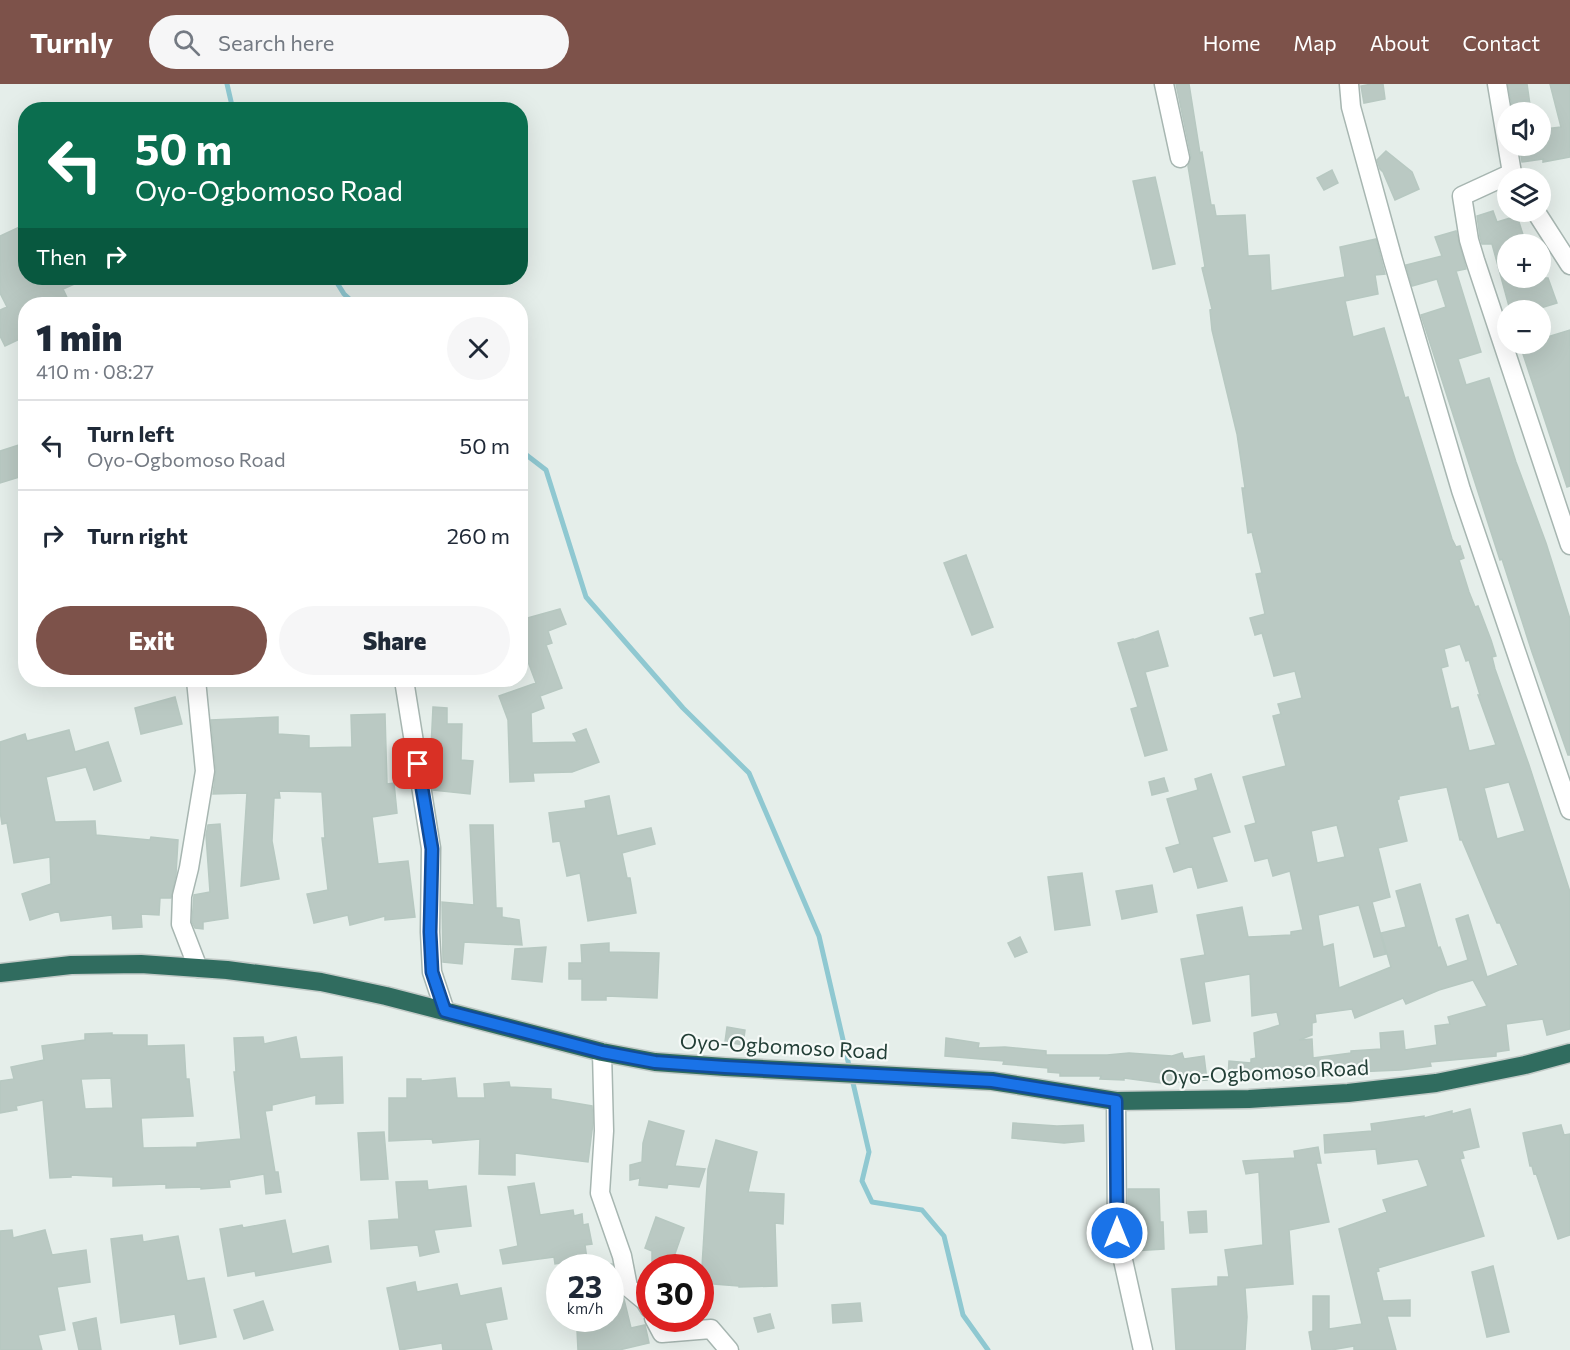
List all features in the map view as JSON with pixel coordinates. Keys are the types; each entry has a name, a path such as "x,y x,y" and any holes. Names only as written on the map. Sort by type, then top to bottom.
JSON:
{"highway":[{"name":"Oyo-Ogbomoso Road","path":"0,974 71,965 141,964 198,968 321,982 445,1011 602,1052 655,1062 992,1081 1116,1101 1249,1100 1348,1093 1436,1083 1525,1065 1570,1053"}],"street":[{"path":"1164,84 1180,158"},
{"path":"1349,84 1351,107 1393,261 1461,490 1570,810"},
{"path":"1497,84 1512,168"},
{"path":"1497,182 1462,196 1466,222 1475,260 1570,545"},
{"path":"1542,222 1570,265"},
{"path":"197,687 205,771 189,868 182,896 181,924 198,968"},
{"path":"405,687 432,849 430,932 432,972 445,1011"},
{"path":"602,1052 603,1131 600,1193 622,1256 627,1287 636,1294"},
{"path":"1116,1101 1117,1233 1143,1350"},
{"path":"714,1332 729,1350"}],"building":[{"path":"1176,84 1189,84 1200,153 1202,152 1211,205 1214,205 1216,216 1245,215 1248,256 1269,255 1271,291 1345,277 1340,247 1376,239 1385,274 1375,275 1378,294 1345,301 1353,337 1384,328 1452,539 1456,547 1460,546 1464,558 1459,560 1469,592 1475,607 1478,606 1491,640 1496,656 1492,657 1495,669 1570,892 1570,1029 1547,1035 1543,1019 1506,1024 1509,1050 1496,1052 1496,1056 1430,1062 1431,1066 1401,1070 1353,1072 1284,1080 1284,1075 1247,1079 1228,1078 1229,1061 1251,1063 1251,1059 1256,1058 1254,1033 1280,1025 1277,1012 1252,1016 1250,974 1204,982 1210,1021 1193,1024 1181,959 1205,955 1197,915 1242,907 1248,937 1291,935 1291,932 1303,930 1290,871 1273,876 1268,858 1255,861 1245,826 1256,823 1243,777 1286,766 1273,716 1281,714 1278,704 1302,698 1295,671 1274,676 1262,633 1255,635 1250,618 1265,614 1256,574 1262,573 1252,532 1248,533 1242,488 1245,488 1237,434 1212,330 1210,310 1212,309 1202,268 1205,267 1188,166 1191,156","holes":["1460,644 1466,661 1469,660 1480,695 1478,695 1496,745 1469,751 1458,707 1451,709 1441,668 1448,666 1444,649","1509,782 1525,831 1497,839 1484,788","1447,787 1460,840 1462,840 1497,923 1500,923 1518,965 1487,977 1468,915 1456,919 1468,960 1447,967 1440,947 1438,948 1420,884 1396,891 1406,927 1381,933 1391,967 1339,988 1333,944 1323,947 1318,915 1359,905 1374,957 1386,954 1372,902 1390,897 1378,848 1407,841 1397,800 1399,796","1337,825 1345,857 1317,863 1311,831","1473,980 1487,1006 1448,1017 1450,1024 1435,1026 1437,1045 1405,1050 1403,1031 1380,1033 1381,1049 1351,1051 1351,1053 1313,1058 1312,1039 1299,1040 1312,1035 1312,1023 1316,1022 1315,1014 1352,1009 1355,1018 1403,998 1406,1004 1439,990"]},
{"path":"1383,84 1385,99 1364,103 1361,86"},
{"path":"1508,84 1527,84 1530,102 1511,102"},
{"path":"1550,84 1570,84 1570,157 1543,162 1543,159 1522,162 1521,156 1551,156 1551,128 1561,127"},
{"path":"1386,151 1412,172 1419,189 1395,200 1377,160"},
{"path":"1332,170 1338,183 1324,190 1317,178"},
{"path":"1155,177 1175,264 1153,269 1133,181"},
{"path":"1493,211 1497,222 1519,222 1523,234 1497,234 1497,262 1492,244 1482,244 1477,216"},
{"path":"18,228 18,285 72,285 63,289 67,297 18,297 18,340 5,346 0,336 0,310 7,307 0,293 0,236"},
{"path":"1456,231 1466,269 1456,271 1481,352 1458,359 1466,385 1489,378 1570,619 1570,755 1568,755 1532,652 1502,559 1500,560 1421,315 1446,307 1437,279 1412,286 1406,265 1442,256 1435,237"},
{"path":"1551,286 1557,303 1551,305 1551,300 1507,300 1504,288"},
{"path":"1570,330 1570,486 1567,487 1523,354 1551,354 1551,336"},
{"path":"18,445 18,477 0,483 0,451"},
{"path":"966,555 993,627 972,635 944,563"},
{"path":"560,609 566,624 548,631 552,643 546,645 562,688 540,696 544,708 531,713 532,743 577,742 573,734 586,729 599,762 572,772 533,773 534,781 510,782 508,720 499,696 536,683 528,662 528,618"},
{"path":"1158,631 1168,666 1145,672 1167,750 1145,756 1131,709 1138,707 1118,643"},
{"path":"175,697 182,724 141,734 135,708"},
{"path":"433,707 447,708 447,724 462,724 461,760 473,761 470,794 433,790 431,776 434,748 431,748"},
{"path":"385,714 387,784 394,783 397,813 372,817 378,864 408,861 415,917 385,920 385,916 350,925 348,915 314,923 307,894 328,890 322,838 325,838 322,792 279,791 280,798 274,798 272,841 279,879 241,886 247,793 213,794 216,770 211,720 278,717 278,734 309,736 309,748 352,747 351,715"},
{"path":"69,730 75,752 108,742 121,781 94,790 86,767 46,777 55,822 95,821 96,835 178,840 176,874 171,898 160,898 159,915 141,914 142,927 113,929 112,915 61,921 59,911 30,920 22,894 51,884 50,857 14,863 7,823 2,824 0,811 0,742 25,734 27,741"},
{"path":"1211,774 1230,832 1212,837 1227,881 1198,888 1192,866 1174,872 1166,848 1180,844 1167,799 1198,790 1195,779"},
{"path":"1164,778 1168,791 1152,795 1149,782"},
{"path":"609,796 617,836 651,828 655,844 622,853 627,878 630,878 636,913 588,921 580,873 567,876 560,841 553,842 549,813 586,808 585,801"},
{"path":"220,824 228,918 203,922 203,929 195,928 192,922 194,895 210,892 206,835 208,825"},
{"path":"470,825 493,825 496,908 502,908 502,917 519,920 522,945 464,942 462,964 443,962 442,902 474,905"},
{"path":"1082,873 1090,925 1055,930 1048,877"},
{"path":"1152,885 1157,912 1122,919 1116,891"},
{"path":"1020,937 1027,952 1015,957 1008,943"},
{"path":"609,943 609,952 659,953 657,998 606,996 606,1000 582,1000 582,979 569,979 569,963 582,963 581,945"},
{"path":"546,947 542,982 512,979 515,949"},
{"path":"727,1027 745,1030 743,1045 725,1042"},
{"path":"85,1034 147,1035 147,1046 184,1045 186,1079 189,1079 193,1116 141,1118 143,1148 197,1147 197,1143 241,1139 234,1072 236,1072 234,1038 263,1037 264,1044 296,1037 300,1059 342,1057 343,1103 316,1104 316,1095 272,1105 272,1110 265,1111 275,1172 278,1172 281,1192 266,1194 264,1174 229,1180 230,1187 201,1189 201,1187 166,1188 166,1184 113,1186 113,1177 71,1175 71,1177 50,1178 43,1100 16,1106 17,1110 0,1113 0,1081 14,1079 11,1067 44,1060 42,1046 85,1040","holes":["111,1078 113,1108 85,1109 81,1079"]},
{"path":"946,1038 979,1043 978,1048 1005,1047 1046,1051 1046,1055 1129,1053 1172,1056 1182,1053 1184,1059 1204,1056 1207,1080 1161,1083 1124,1078 1124,1080 1100,1079 1101,1076 1060,1076 1060,1073 1048,1072 1048,1068 1003,1064 1004,1061 945,1056"},
{"path":"455,1078 457,1098 485,1098 484,1084 509,1082 510,1087 551,1089 551,1099 592,1106 593,1123 588,1162 515,1153 515,1175 479,1174 480,1139 433,1143 432,1139 389,1141 389,1098 407,1098 407,1079 421,1079 421,1081"},
{"path":"1470,1109 1479,1147 1462,1151 1464,1158 1460,1159 1484,1236 1378,1268 1379,1271 1376,1272 1383,1301 1410,1300 1410,1316 1387,1316 1396,1350 1354,1350 1354,1346 1331,1350 1312,1350 1309,1332 1313,1331 1313,1296 1329,1296 1329,1329 1362,1324 1339,1229 1387,1212 1383,1200 1428,1186 1418,1159 1378,1164 1376,1149 1325,1153 1324,1135 1372,1131 1371,1124 1424,1116 1424,1118 1452,1111 1452,1114"},
{"path":"649,1121 684,1131 675,1166 705,1169 699,1187 668,1184 667,1188 639,1185 640,1178 630,1180 630,1165 642,1162 643,1143"},
{"path":"1013,1123 1083,1125 1084,1141 1064,1143 1012,1138"},
{"path":"1561,1125 1564,1135 1570,1134 1570,1235 1558,1239 1536,1173 1534,1174 1530,1166 1523,1133"},
{"path":"384,1132 388,1179 361,1180 358,1133"},
{"path":"716,1140 757,1152 748,1192 784,1194 783,1224 775,1223 777,1286 739,1287 714,1284 714,1254 703,1254 708,1169"},
{"path":"1318,1147 1321,1163 1316,1163 1329,1222 1289,1230 1293,1284 1245,1288 1247,1317 1245,1350 1176,1350 1172,1289 1218,1286 1218,1277 1229,1277 1225,1250 1263,1245 1259,1172 1246,1174 1243,1161 1295,1158 1294,1151"},
{"path":"427,1181 428,1190 466,1186 471,1226 434,1230 439,1252 420,1256 418,1245 371,1249 369,1221 399,1219 396,1182"},
{"path":"534,1183 540,1215 573,1210 574,1216 582,1214 583,1225 588,1224 592,1244 585,1245 586,1254 546,1254 546,1258 503,1264 500,1250 518,1246 508,1187"},
{"path":"1128,1189 1159,1189 1164,1249 1133,1251 1128,1232"},
{"path":"1206,1211 1207,1232 1190,1233 1188,1212"},
{"path":"656,1217 684,1228 675,1254 652,1254 652,1251 645,1248"},
{"path":"285,1220 292,1254 328,1246 331,1262 256,1276 255,1271 228,1276 220,1229 242,1225 243,1228"},
{"path":"12,1230 13,1238 45,1230 52,1255 86,1250 90,1282 57,1287 65,1330 38,1335 42,1350 0,1350 0,1231"},
{"path":"142,1235 143,1242 178,1236 187,1281 204,1278 216,1337 180,1344 175,1314 121,1323 111,1239"},
{"path":"1493,1266 1509,1332 1487,1337 1472,1272"},
{"path":"415,1282 417,1292 457,1284 460,1296 501,1288 507,1319 485,1323 492,1350 443,1350 442,1343 400,1350 387,1288"},
{"path":"624,1299 631,1328 636,1327 636,1332 647,1332 649,1343 619,1350 578,1350 577,1332 624,1332"},
{"path":"263,1301 273,1330 244,1339 234,1310"},
{"path":"860,1303 862,1321 833,1323 832,1305"},
{"path":"770,1314 774,1328 758,1332 754,1318"},
{"path":"96,1318 101,1350 79,1350 73,1323"}],"waterway":[{"path":"227,84 231,102"},
{"path":"338,285 347,297"},
{"path":"528,456 546,470 586,597 683,708 749,773 819,936 869,1152 862,1181 872,1202 922,1210 944,1236 963,1315 988,1350"}],"route":[{"path":"418,764 432,849 430,932 432,972 445,1011 602,1052 655,1062 992,1081 1116,1101 1117,1233"}]}
